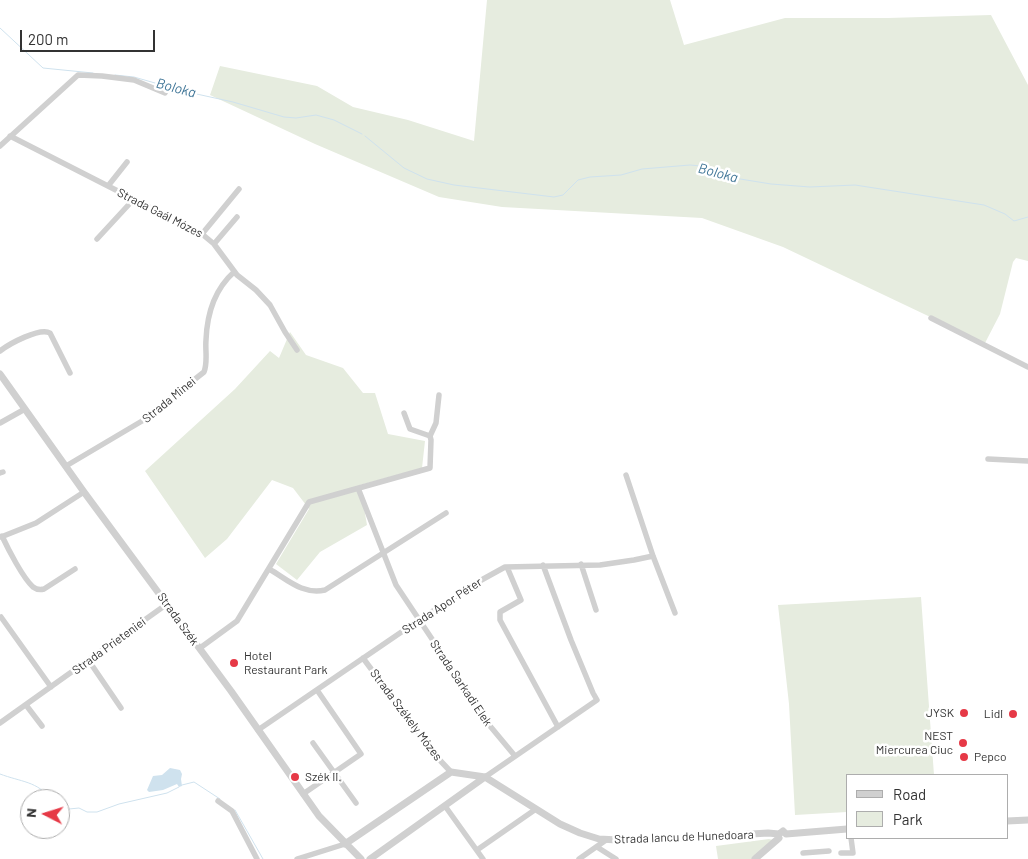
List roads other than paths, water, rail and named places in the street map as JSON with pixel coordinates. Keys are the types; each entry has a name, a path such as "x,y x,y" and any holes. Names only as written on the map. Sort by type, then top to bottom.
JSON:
{"street":[{"path":"0,146 78,75 134,80 165,93"},
{"name":"Strada Gaál Mózes","path":"10,136 202,234 214,244 234,272 270,305 284,332 297,350"},
{"path":"108,186 127,162"},
{"path":"202,234 239,189"},
{"path":"97,240 133,200"},
{"path":"214,244 237,217"},
{"name":"Strada Minei","path":"66,466 142,421 204,372 207,330 213,302 220,288 234,272"},
{"path":"931,318 1028,367"},
{"path":"0,351 38,332 46,331 50,333 70,372"},
{"name":"Strada Szék","path":"0,374 84,492 200,648 323,821 361,859"},
{"path":"200,648 237,621 309,502 430,468 430,436 436,423 439,395"},
{"path":"0,423 25,409"},
{"path":"404,412 410,429 430,436"},
{"path":"988,459 1028,462"},
{"path":"626,475 652,556 674,613"},
{"name":"Strada Sarkadi Elek","path":"358,488 396,586 490,726 515,756"},
{"path":"75,569 44,589 38,590 34,588 25,576 1,537 36,523 84,492"},
{"path":"269,569 307,591 316,592 332,586 446,513"},
{"name":"Strada Apor Péter","path":"258,730 419,620 476,583 507,567 600,565 652,556"},
{"path":"580,564 596,610"},
{"path":"370,859 597,700 571,640 544,565"},
{"path":"507,567 520,600 500,612 500,620 558,727"},
{"name":"Strada Prieteniei","path":"0,723 167,604"},
{"path":"1,617 51,687"},
{"name":"Strada Székely Mózes","path":"363,658 435,755 451,772"},
{"path":"89,661 121,708"},
{"path":"303,794 361,754 317,690"},
{"path":"26,705 42,726"},
{"path":"313,743 356,802"},
{"path":"297,859 345,844 451,772"},
{"name":"Strada Iancu de Hunedoara","path":"451,772 485,777 569,829 606,840 637,841 768,833 781,835 846,829"},
{"path":"218,801 232,811 257,859"},
{"path":"445,806 484,859"},
{"path":"477,850 536,809"},
{"path":"1008,821 1028,820"},
{"name":"Strada Iancu de Hunedoara","path":"755,859 781,835"},
{"path":"842,853 853,853 851,839"},
{"path":"579,859 606,840"},
{"path":"597,847 616,859"},
{"path":"820,851 820,859"},
{"path":"803,853 829,851"},
{"path":"320,852 322,859"}],"water":[{"path":"170,768 180,770 182,786 179,787 177,784 163,790 149,792 147,790 153,776 162,775"}],"waterway":[{"name":"Boloka","path":"0,28 43,68 93,73"},
{"name":"Boloka","path":"115,75 134,77 284,117 296,118 316,115 334,120 362,134"},
{"name":"Boloka","path":"365,136 404,168 427,179 454,185 554,197 563,195 578,180 590,177 621,175 642,169 690,165 701,166 728,177 771,184 810,187 855,185 984,205 1005,214 1014,221 1028,217"},
{"path":"0,774 34,785 40,789"},
{"path":"182,785 194,782 220,799"},
{"path":"70,809 79,808 87,812 97,812 119,804 167,793 179,787"},
{"path":"235,810 263,859"}],"place":[{"name":"Hotel Restaurant Park","path":"234,663"},
{"name":"JYSK","path":"964,713"},
{"name":"Lidl","path":"1013,714"},
{"name":"NEST Miercurea Ciuc","path":"963,743"},
{"name":"Pepco","path":"964,757"},
{"name":"Szék II.","path":"295,777"}]}
